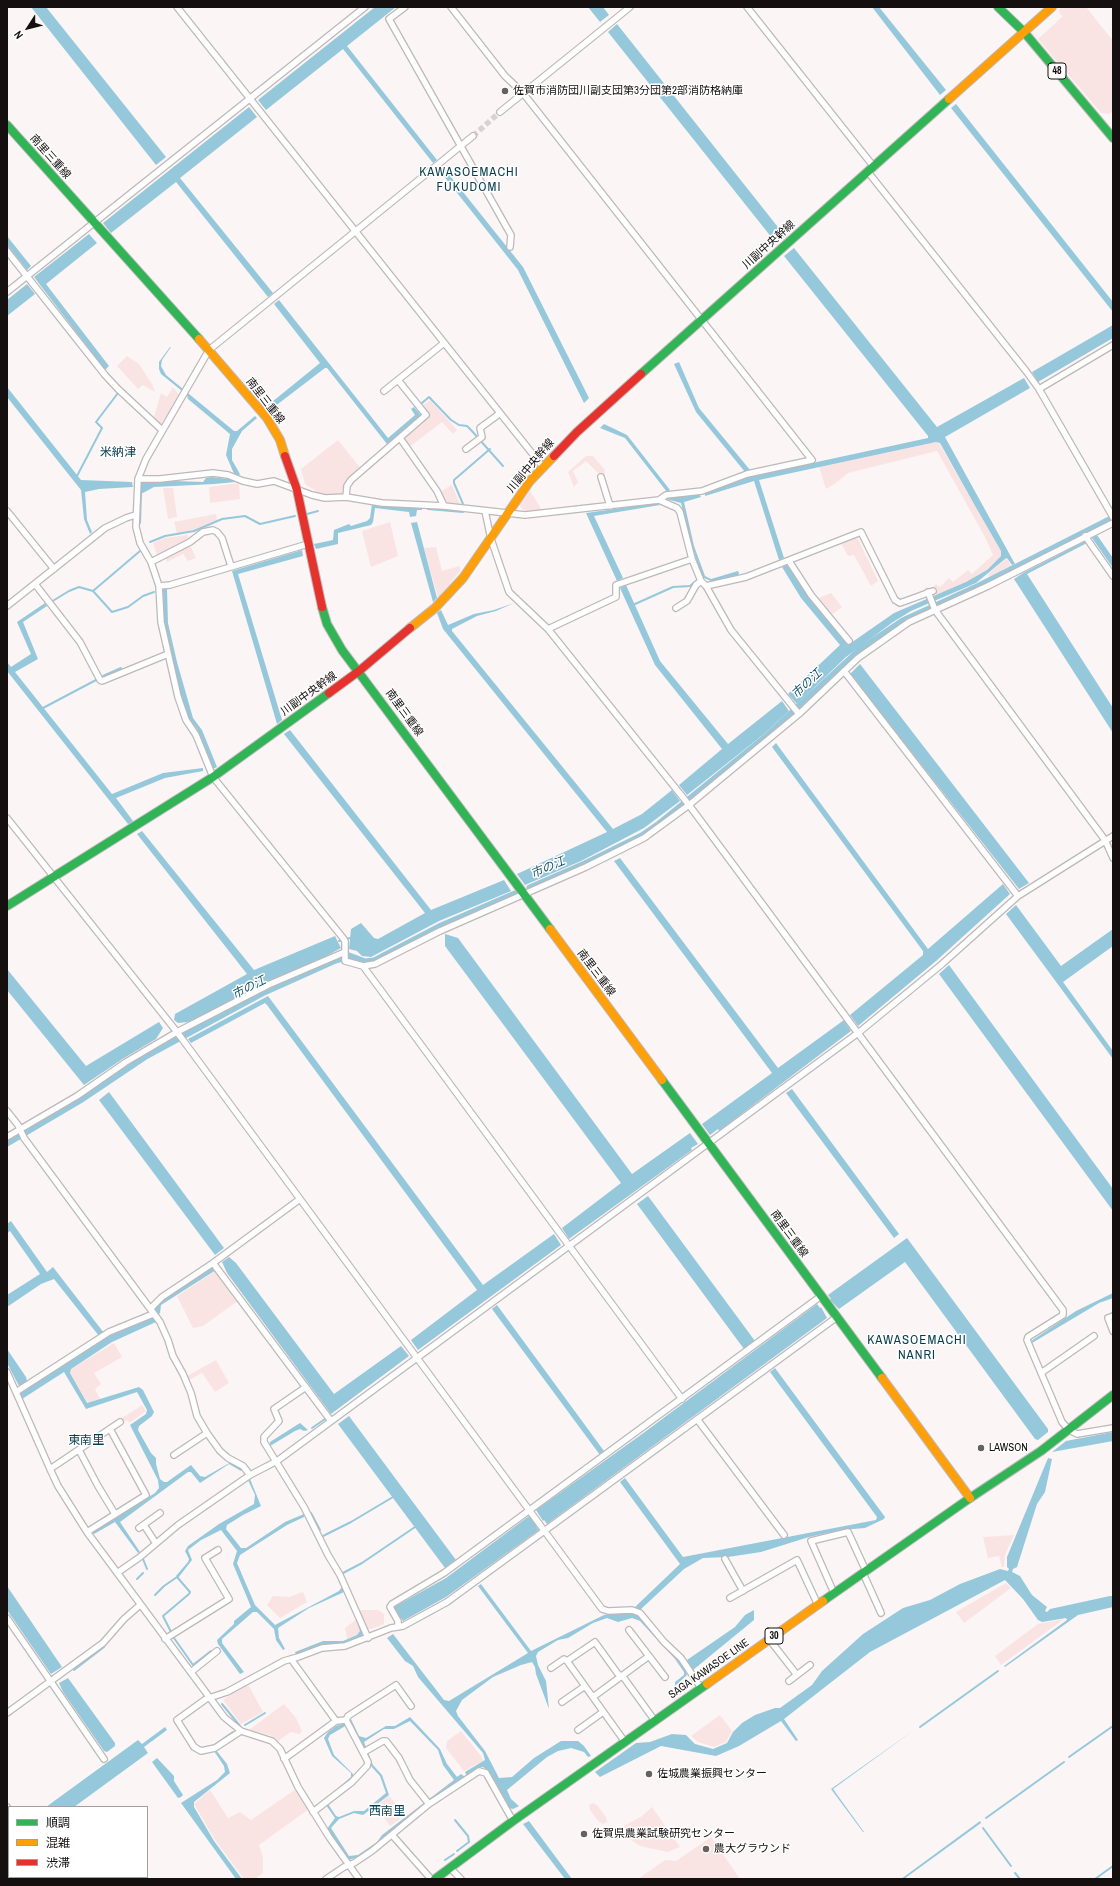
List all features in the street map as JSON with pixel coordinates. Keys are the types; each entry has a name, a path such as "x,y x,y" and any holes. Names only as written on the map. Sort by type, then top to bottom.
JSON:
{"street":[{"path":"177,7 499,414 543,467"},
{"path":"7,292 365,7"},
{"path":"405,7 389,20 511,235 510,247"},
{"path":"138,479 160,479 213,473 228,475 243,481 257,484 274,482 325,498 346,497 382,503 444,506 485,512 525,515 659,500 666,495 702,491 705,488 747,474 812,460 523,93 505,76 451,7"},
{"path":"500,112 630,7"},
{"name":"48","path":"998,7 1024,32 1113,138"},
{"name":"川副中央幹線","path":"7,906 213,777 359,671 435,608 463,578 507,514 543,467 577,432 1052,7"},
{"path":"748,8 1039,389 1112,516"},
{"name":"南里三重線","path":"7,125 267,418 280,440 297,490 320,603 327,624 342,650 709,1143 831,1310 837,1316"},
{"path":"473,136 208,350 184,395 162,430 144,463 138,479 135,515 140,543 163,586 161,622 178,697 186,720 196,735 213,777 344,940 345,961 363,966 375,964 440,931 586,867 644,838 689,804 799,714 858,658 909,622 988,586 1113,523"},
{"path":"7,251 105,375 162,430"},
{"path":"384,391 444,343"},
{"path":"1039,389 1113,345"},
{"path":"346,497 347,486 351,480 426,415 398,380"},
{"path":"466,449 481,439 480,428 499,414"},
{"path":"400,438 437,491 444,506"},
{"path":"601,477 610,506"},
{"path":"659,500 677,508 680,512 692,559 704,584 731,630 799,714"},
{"path":"7,511 54,569"},
{"path":"485,512 491,539 509,592 548,629 689,804 1063,1310 1063,1316 1028,1337 1027,1340 1062,1422 1069,1430 1077,1434 1113,1428"},
{"path":"7,606 105,528 135,515"},
{"path":"151,562 190,542 203,532 213,530 222,538 231,566"},
{"path":"676,608 687,601 691,597 692,592 704,584 746,577 861,532 895,600 900,603 930,592 935,610 1105,840 1113,858"},
{"path":"1086,536 1113,576"},
{"path":"163,586 308,544"},
{"path":"548,629 616,598 616,585 692,559"},
{"path":"789,561 811,595 849,641"},
{"path":"34,584 80,642 100,680 102,681 168,654"},
{"path":"844,671 1018,896"},
{"path":"7,818 177,1032 546,1530 602,1609 608,1611 632,1610 640,1613 684,1662 702,1688"},
{"path":"117,1573 140,1557 155,1542 178,1525 250,1475 277,1461 858,1033 942,964 1018,896 1113,836"},
{"path":"7,1138 77,1096 126,1062 177,1032 268,985 345,952"},
{"path":"363,966 682,1399"},
{"path":"7,1111 18,1125 24,1138 160,1322 173,1356 191,1393 197,1416 220,1451 228,1458 243,1466 250,1475"},
{"path":"16,1392 109,1332 152,1311 162,1297 213,1263 300,1199"},
{"path":"213,1263 331,1421"},
{"path":"824,1299 682,1399 444,1573 392,1604 390,1607 396,1621 403,1626 447,1602 837,1316 970,1498"},
{"path":"1113,1316 1108,1318 1113,1331"},
{"path":"1041,1373 1094,1336"},
{"path":"7,1372 50,1469 61,1491 87,1532 224,1717 241,1732 272,1740 280,1749 298,1787 359,1879"},
{"path":"306,1387 274,1408 279,1422 264,1437 264,1442 277,1461 340,1575 368,1638"},
{"name":"SAGA KAWASOE LINE","path":"435,1879 513,1821 864,1572 970,1498 1041,1451 1113,1395"},
{"path":"697,1419 784,1535"},
{"path":"50,1469 120,1422"},
{"path":"87,1532 146,1495 110,1429"},
{"path":"174,1455 208,1433"},
{"path":"79,1450 115,1514"},
{"path":"155,1542 141,1526 160,1513"},
{"path":"834,1594 811,1541 848,1532 881,1613"},
{"path":"165,1639 229,1599 205,1558 218,1550"},
{"path":"724,1560 743,1591"},
{"path":"730,1598 797,1560 818,1605"},
{"path":"7,1713 103,1643 124,1619 140,1605"},
{"path":"7,1618 104,1759"},
{"path":"241,1732 216,1748 201,1752 194,1747 177,1720 206,1699 227,1692 284,1661 322,1648 345,1646 368,1638 396,1621"},
{"path":"629,1630 665,1677"},
{"path":"770,1640 797,1675"},
{"path":"552,1668 564,1659 567,1661 595,1642 654,1721"},
{"path":"190,1672 217,1651"},
{"path":"593,1697 649,1656"},
{"path":"291,1659 336,1721"},
{"path":"567,1661 625,1742"},
{"path":"789,1681 810,1665"},
{"path":"284,1759 336,1721 340,1722 346,1720 348,1716 396,1685 412,1706"},
{"path":"562,1702 585,1686"},
{"path":"578,1730 603,1712"},
{"path":"314,1812 352,1782 367,1766 368,1762 366,1751 346,1720"},
{"path":"366,1751 383,1741 386,1741 399,1758 410,1780 427,1802"},
{"path":"326,1879 372,1851 393,1836 427,1802 479,1771 486,1773 513,1821"},
{"path":"393,1836 431,1879"},
{"path":"450,1868 461,1879"}],"shaded area":[{"path":"1062,7 1086,7 1113,41 1113,111 1109,114 1101,113 1038,39 1063,16 1060,14 1059,10"},
{"path":"127,356 139,364 152,384 155,392 143,385 138,389 117,366"},
{"path":"173,387 179,395 161,424 154,417 161,393 167,397"},
{"path":"430,400 457,430 453,434 442,422 408,448 404,441 410,431 429,416 422,406"},
{"path":"338,440 361,469 346,482 343,494 320,494 305,484 301,469"},
{"path":"936,442 939,443 1001,551 1001,556 987,570 967,582 936,595 932,588 936,584 940,587 949,578 953,582 968,570 972,574 993,555 985,537 937,451 848,473 826,489 819,467"},
{"path":"586,456 593,456 605,470 604,479 586,461 573,471 578,482 574,487 568,472"},
{"path":"239,483 240,499 210,503 209,487"},
{"path":"452,484 460,504 447,503 441,492"},
{"path":"163,488 173,488 177,517 168,519"},
{"path":"530,491 542,510 525,512 519,505"},
{"path":"216,514 217,520 193,530 177,533 174,522"},
{"path":"390,522 398,556 371,567 362,531"},
{"path":"188,535 189,540 157,555 153,543 165,538"},
{"path":"857,537 878,581 871,586 854,555 848,556 841,543"},
{"path":"190,545 196,558 188,561 183,554 167,562 165,557"},
{"path":"436,547 442,571 460,566 460,571 438,598 424,548"},
{"path":"1007,558 1012,568 990,578 988,574"},
{"path":"831,593 842,607 830,616 816,599"},
{"path":"217,1270 239,1300 203,1326 193,1328 177,1296"},
{"path":"114,1343 122,1357 94,1373 101,1384 95,1389 100,1399 87,1403 70,1373 71,1369"},
{"path":"216,1360 229,1383 215,1392 202,1373 189,1380 187,1376"},
{"path":"142,1405 146,1411 130,1423 127,1420 123,1422 121,1419"},
{"path":"1014,1535 1005,1555 1004,1567 1002,1567 999,1556 988,1558 983,1537"},
{"path":"1006,1583 1011,1588 964,1623 956,1612"},
{"path":"303,1592 307,1602 280,1618 267,1605 273,1596 289,1597"},
{"path":"359,1610 378,1610 384,1614 384,1624 371,1629 362,1629 357,1635 347,1639 345,1628 361,1616"},
{"path":"1064,1619 1001,1665 995,1656 1038,1624"},
{"path":"244,1685 249,1686 263,1712 241,1724 223,1700"},
{"path":"284,1704 296,1718 302,1731 299,1734 291,1732 278,1741 270,1735 249,1730"},
{"path":"720,1715 732,1731 726,1742 714,1747 698,1742 691,1736"},
{"path":"461,1731 481,1756 483,1761 464,1771 446,1748 447,1741"},
{"path":"296,1789 309,1809 259,1845 263,1857 263,1873 256,1878 244,1879 215,1840 194,1804 210,1790 228,1818 240,1812 251,1820"},
{"path":"389,1796 396,1804 393,1808 400,1819 390,1826 376,1806"},
{"path":"593,1803 597,1805 606,1817 607,1822 603,1824 599,1822 590,1810 589,1805"},
{"path":"652,1807 680,1847 668,1852 640,1846 630,1839 624,1826 642,1816"},
{"name":"農大グラウンド","path":"711,1837 740,1879 638,1879 665,1860 676,1861"}],"water":[{"path":"31,7 46,7 166,157 156,165"},
{"path":"375,7 396,7 347,46 437,160 433,163 343,49 266,110 258,100"},
{"path":"588,7 603,7 609,15 600,22"},
{"path":"872,7 879,7 946,90 940,95"},
{"path":"617,24 785,236 776,243 608,32"},
{"path":"956,104 1113,302 1113,312 951,108"},
{"path":"249,107 257,117 180,178 273,293 268,297 176,182 111,233 103,223"},
{"path":"443,167 523,267 589,398 584,403 518,270 439,170"},
{"path":"89,234 97,243 46,284 109,366 105,370 34,277"},
{"path":"7,236 31,266 27,270 7,245"},
{"path":"794,248 937,427 1024,378 1030,388 945,437 1015,564 1012,565 1007,558 976,583 911,611 893,622 846,657 797,704 788,694 840,645 801,598 782,567 787,565 810,598 848,645 894,613 966,582 987,570 1001,556 1001,551 940,443 936,442 759,480 784,558 779,560 754,481 705,496 705,491 752,476 928,438 928,436 784,256"},
{"path":"27,284 35,294 7,316 7,300"},
{"path":"279,300 388,438 415,415 411,409 414,407 421,415 387,444 327,368 270,410 267,406 320,363 274,304"},
{"path":"1113,325 1113,338 1038,382 1032,372"},
{"path":"170,347 162,360 161,366 166,375 234,431 237,431 255,416 257,418 242,431 232,449 232,460 240,474 238,476 235,476 226,455 230,434 188,399 187,395 161,374 159,362"},
{"path":"679,362 699,408 750,470 745,472 696,412 674,364"},
{"path":"7,387 81,480 132,482 133,487 99,489 85,492 87,520 92,532 90,534 84,519 81,490 7,397"},
{"path":"604,424 627,435 670,490 667,492 625,438 600,428"},
{"path":"211,477 236,480 235,482 214,484 154,487 141,494 140,492 141,483 175,481 203,482 206,478"},
{"path":"699,494 701,497 684,502 694,546 705,576 711,579 738,571 738,575 713,582 702,577 681,503 666,499"},
{"path":"657,503 660,505 594,516 623,578 617,581 586,513"},
{"path":"372,504 422,508 422,510 417,510 416,516 410,517 409,512 375,508 373,522 371,525 338,533 338,544 316,549 314,544 333,540 334,530 349,524 351,526 367,521 370,518"},
{"path":"417,522 437,598 433,602 411,523"},
{"path":"1097,535 1113,558 1113,568 1092,538"},
{"path":"1085,541 1087,543 1027,574 1113,708 1113,733 1014,579"},
{"path":"302,550 303,556 238,574 282,720 277,724 232,571"},
{"path":"626,585 660,661 728,744 782,701 789,711 764,734 687,795 679,785 722,749 655,665 620,588"},
{"path":"163,589 167,589 168,623 177,662 193,718 202,730 217,767 213,769 197,729 188,718 182,699 164,621"},
{"path":"45,603 47,606 23,622 38,659 15,672 112,794 163,773 203,768 203,771 165,778 116,798 133,821 131,823 128,824 7,671 7,662 11,667 31,654 17,622"},
{"path":"514,603 496,611 477,616 452,629 452,631 613,829 642,814 672,790 680,801 644,828 581,861 525,885 517,874 607,832 443,629 437,613 441,610 448,625 474,614 494,610"},
{"path":"860,664 1029,883 1019,889 850,674"},
{"path":"290,730 431,910 504,880 511,891 439,921 371,957 362,956 357,951 349,949 351,929 361,923 374,938 378,939 425,913 284,734"},
{"path":"776,743 928,949 1003,884 1010,894 936,961 858,1026 850,1015 923,955 923,951 772,747"},
{"path":"142,831 254,970 335,936 341,948 321,959 256,987 196,1019 178,1023 174,1020 175,1014 247,974 137,834"},
{"path":"620,858 778,1068 844,1020 851,1031 719,1131 718,1129 710,1135 702,1124 772,1073 614,861"},
{"path":"1016,905 1061,966 1113,929 1113,946 1063,982 1113,1051 1113,1059 1006,914"},
{"path":"445,934 458,938 632,1174 690,1133 698,1144 691,1148 692,1150 569,1239 562,1228 621,1183 445,946"},
{"path":"949,965 1113,1189 1113,1211 939,974"},
{"path":"7,969 86,1066 159,1022 163,1028 156,1039 124,1058 84,1085 7,990"},
{"path":"268,996 483,1285 554,1234 561,1245 418,1350 411,1340 477,1290 267,1005 265,1003 191,1043 188,1039"},
{"path":"792,1089 899,1234 894,1238 786,1093"},
{"path":"109,1092 224,1248 215,1255 99,1100"},
{"path":"648,1196 755,1341 744,1349 637,1204"},
{"path":"11,1221 47,1272 53,1267 104,1333 99,1336 54,1279 41,1284 7,1307 7,1295 40,1274 10,1231 7,1233 7,1224"},
{"path":"907,1238 1048,1429 1048,1432 1038,1440 1035,1439 905,1262 839,1309 830,1300 831,1299 828,1295"},
{"path":"229,1257 236,1263 334,1394 401,1346 409,1356 331,1414 227,1273 222,1262"},
{"path":"212,1266 216,1270 161,1305 160,1313 156,1316 155,1310 158,1303"},
{"path":"1113,1293 1113,1298 1099,1303 1032,1343 1031,1341 1076,1311"},
{"path":"817,1304 820,1308 821,1307 827,1318 547,1524 544,1520 543,1521 536,1510 642,1434"},
{"path":"497,1305 604,1451 600,1455 492,1309"},
{"path":"152,1318 156,1322 112,1342 71,1369 70,1373 87,1403 139,1387 143,1390 154,1412 152,1416 139,1426 138,1430 151,1453 156,1458 160,1479 164,1482 167,1482 191,1465 200,1476 205,1477 231,1462 242,1469 241,1471 229,1464 200,1483 191,1472 188,1472 120,1522 140,1552 138,1553 115,1522 94,1534 92,1532 155,1493 159,1488 158,1480 130,1425 146,1414 147,1410 137,1392 86,1409 64,1372 22,1399 20,1396 21,1392 45,1375 111,1335"},
{"path":"7,1349 26,1377 27,1381 19,1386 7,1363"},
{"path":"775,1368 885,1517 884,1519 865,1528 841,1530 809,1537 761,1552 728,1557 703,1558 684,1569 640,1610 635,1607 680,1564 620,1482 625,1478 683,1557 876,1520 877,1517 770,1372"},
{"path":"349,1416 456,1560 445,1568 338,1424"},
{"path":"300,1423 308,1430 304,1431 300,1429 295,1431 270,1446 270,1442"},
{"path":"1113,1432 1113,1441 1052,1452 1066,1441"},
{"path":"1048,1458 1052,1459 1045,1492 1037,1504 1017,1567 1013,1569 1012,1572 1020,1576 1032,1595 1047,1607 1045,1611 1047,1612 1050,1609 1110,1596 1113,1596 1113,1607 1078,1615 1005,1667 1004,1666 1067,1620 1066,1618 1042,1622 1038,1620 1023,1599 1005,1580 870,1652 784,1719 798,1740 796,1741 781,1721 739,1746 716,1756 661,1746 600,1777 595,1772 636,1743 650,1742 672,1734 686,1735 695,1744 713,1749 727,1743 733,1732 742,1723 755,1715 775,1708 780,1708 812,1685 822,1671 863,1634 903,1608 930,1600 960,1584 1000,1569 1008,1571 1007,1557"},
{"path":"250,1479 261,1506 227,1525 226,1529 241,1548 246,1548 285,1522 304,1514 304,1517 287,1525 240,1555 237,1563 255,1605 275,1625 339,1591 342,1587 344,1592 309,1608 278,1628 279,1638 285,1649 283,1650 276,1640 274,1629 257,1612 253,1612 222,1639 222,1643 244,1672 240,1674 218,1644 217,1640 234,1624 234,1621 251,1607 233,1564 237,1551 221,1530 201,1540 188,1550 192,1560 178,1578 176,1576 188,1562 189,1559 185,1551 188,1546 219,1524 254,1504 255,1495 248,1480"},
{"path":"529,1516 538,1525 536,1526 539,1530 446,1597 403,1621 399,1618 394,1607 446,1578"},
{"path":"481,1584 531,1651 604,1615 632,1613 638,1616 683,1666 688,1663 687,1660 735,1627 745,1615 754,1610 754,1620 693,1670 692,1668 686,1672 687,1675 675,1686 675,1682 684,1675 684,1672 675,1659 640,1621 632,1618 618,1622 607,1618 593,1623 568,1638 558,1640 538,1652 536,1656 538,1665 546,1681 549,1709 532,1662 493,1677 462,1700 456,1711 458,1716 485,1751 499,1778 512,1777 534,1758 561,1741 578,1741 584,1746 591,1756 588,1757 584,1752 571,1748 558,1751 547,1757 507,1790 511,1799 519,1806 513,1809 508,1808 488,1771 483,1767 478,1768 467,1776 465,1772 485,1760 483,1753 418,1677 413,1666 405,1661 387,1638 393,1634 444,1700 449,1701 528,1653 478,1586"},
{"path":"7,1586 62,1667 51,1674 7,1610"},
{"path":"358,1618 362,1629 362,1636 343,1644 323,1645 296,1655 295,1652 323,1641 343,1641 357,1635 360,1631 356,1619"},
{"path":"68,1678 115,1743 115,1746 107,1752 104,1751 63,1692 59,1683"},
{"path":"410,1717 440,1749 447,1764 457,1777 461,1774 465,1777 425,1805 359,1857 348,1860 327,1829 335,1818 326,1805 328,1804 336,1816 339,1817 354,1811 364,1811 386,1793 380,1776 370,1765 367,1753 349,1720 351,1719 359,1736 366,1738 386,1726 395,1726","holes":["410,1721 438,1750 443,1765 454,1780 382,1835 377,1842 358,1855 349,1856 331,1828 339,1819 354,1813 363,1815 389,1795 382,1775 373,1765 364,1742 384,1729 394,1729"]},
{"path":"345,1723 347,1725 330,1735 328,1739 334,1755 353,1774 353,1778 324,1802 323,1801 351,1777 351,1773 332,1756 324,1738 328,1732 336,1726"},
{"path":"165,1727 167,1730 144,1747 148,1753 75,1806 47,1806 138,1740 142,1744"},
{"path":"914,1730 833,1789 863,1832 831,1789"},
{"path":"216,1750 227,1764 230,1773 194,1802 194,1807 214,1841 242,1879 236,1879 181,1803 217,1780 225,1772 224,1766 214,1751"},
{"path":"157,1758 174,1776 174,1781 183,1795 181,1797 178,1798 152,1762"},
{"path":"529,1821 572,1879 565,1879 523,1824"},
{"path":"980,1821 981,1823 904,1879 901,1879"}],"waterway":[{"path":"77,476 102,428 96,422 118,393"},
{"path":"422,403 429,397 451,420 459,425 467,426 503,466"},
{"path":"463,504 454,480 490,449"},
{"path":"140,523 141,494"},
{"path":"428,509 463,512"},
{"path":"307,514 318,511"},
{"path":"150,542 165,536 194,531 222,519 245,516 260,524 295,516"},
{"name":"市の江","path":"530,888 585,864 642,836 658,825 766,737 860,650 903,621 975,588 1113,518"},
{"path":"93,591 140,551"},
{"path":"635,604 673,587 690,586 697,580"},
{"path":"51,602 79,587 93,591 112,612 128,607 143,596 154,592"},
{"path":"103,676 121,668"},
{"path":"43,708 96,680"},
{"name":"市の江","path":"7,1143 80,1100 144,1057 264,992 333,961 349,956 365,962 374,961 439,927 515,894"},
{"path":"339,941 350,938"},
{"path":"312,1428 325,1419"},
{"path":"323,1536 351,1522 393,1497"},
{"path":"311,1513 320,1530"},
{"path":"343,1573 362,1563 415,1527"},
{"path":"143,1559 147,1569"},
{"path":"137,1579 143,1573"},
{"path":"155,1595 164,1586 177,1577 190,1592 163,1616 171,1632"},
{"path":"338,1577 340,1582"},
{"path":"174,1638 193,1665 211,1651"},
{"path":"74,1670 104,1647"},
{"path":"920,1727 998,1671"},
{"path":"222,1704 240,1726"},
{"path":"245,1725 265,1713"},
{"path":"1069,1757 1113,1726"},
{"path":"213,1746 233,1732"},
{"path":"986,1818 1064,1762"},
{"path":"455,1820 468,1836 469,1842 457,1851"},
{"path":"983,1828 1011,1866"},
{"path":"445,1860 454,1854"},
{"path":"1095,1879 1113,1866"},
{"path":"1015,1873 1020,1879"}],"tunnel":[{"path":"473,136 500,112"}],"traffic: fast":[{"path":"998,7 1024,32 1113,138"},
{"path":"641,374 949,99"},
{"path":"7,125 199,339"},
{"path":"322,607 327,624 342,650 550,929"},
{"path":"7,906 213,777 329,693"},
{"path":"662,1080 882,1378"},
{"path":"823,1601 970,1498 1041,1451 1113,1395"},
{"path":"435,1879 513,1821 707,1684"}],"traffic: slow":[{"path":"949,99 1052,7"},
{"path":"199,339 267,418 280,440 285,456"},
{"path":"410,628 435,608 463,578 530,481 554,456"},
{"path":"550,929 662,1080"},
{"path":"882,1378 970,1498"},
{"path":"707,1684 823,1601"}],"traffic: jam":[{"path":"554,456 577,432 641,374"},
{"path":"285,456 297,490 322,607"},
{"path":"329,693 359,671 410,628"}],"place":[{"name":"佐賀市消防団川副支団第3分団第2部消防格納庫","path":"505,91"},
{"name":"LAWSON","path":"981,1448"},
{"name":"佐城農業振興センター","path":"649,1774"},
{"name":"佐賀県農業試験研究センター","path":"584,1834"},
{"name":"農大グラウンド","path":"706,1849"}],"district":[{"name":"KAWASOEMACHI FUKUDOMI","path":"469,180"},
{"name":"米納津","path":"118,453"},
{"name":"KAWASOEMACHI NANRI","path":"917,1348"},
{"name":"東南里","path":"86,1441"},
{"name":"西南里","path":"387,1812"}]}
